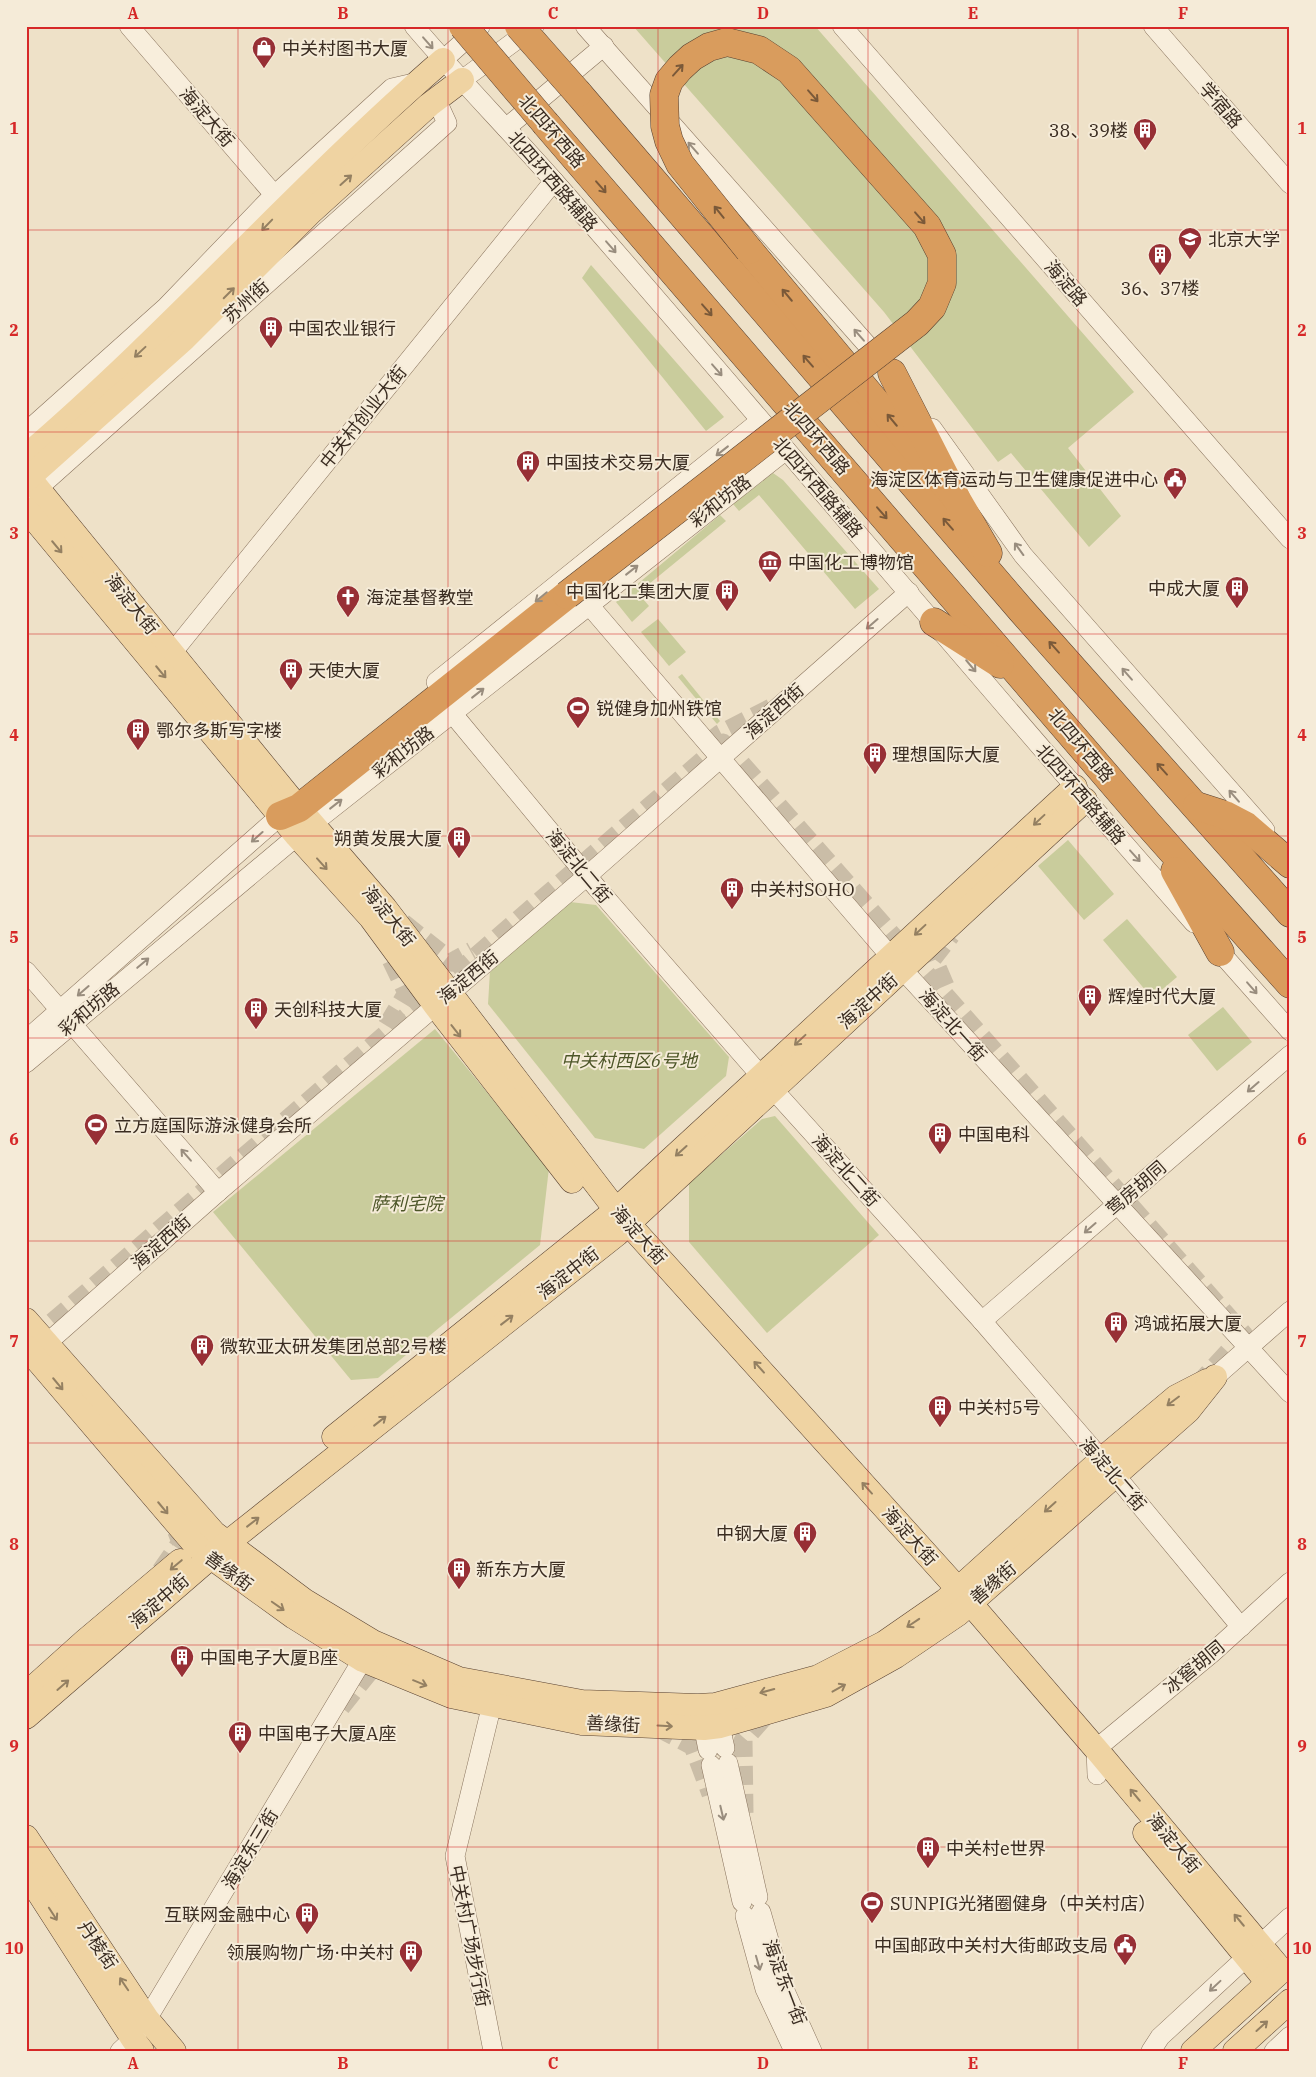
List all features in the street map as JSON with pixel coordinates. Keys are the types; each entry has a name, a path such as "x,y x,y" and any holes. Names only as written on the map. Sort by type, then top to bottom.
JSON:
{"highway":[{"name":"北四环西路","path":"463,26 1148,824 1290,984"},
{"path":"519,26 1022,610 1290,913"},
{"path":"296,817 578,600 917,323 932,307 942,283 942,255 927,226 801,81 759,50 727,42 709,47 692,57 680,68 669,81 664,95 665,126 669,142 680,164 749,250 956,498"},
{"path":"892,373 956,498 1022,610"},
{"path":"934,622 1026,681"},
{"path":"1195,805 1246,826 1290,864"},
{"path":"1148,824 1220,952"}],"main road":[{"name":"苏州街","path":"29,479 280,202 443,60"},
{"name":"苏州街","path":"29,479 184,339 312,211 436,99 462,80"},
{"name":"海淀大街","path":"29,479 172,653 296,817"},
{"name":"海淀大街","path":"26,509 296,817 385,908 442,999 616,1222 958,1602 1096,1749 1253,1951"},
{"name":"海淀中街","path":"26,1694 85,1641 211,1546 616,1222 1080,794"},
{"name":"善缘街","path":"26,1320 33,1351 211,1546 294,1617 368,1651 451,1696 582,1723 714,1736 826,1695 896,1656 1108,1468 1188,1411 1215,1377"},
{"name":"海淀中街","path":"26,1717 211,1546"},
{"name":"海淀大街","path":"958,1602 1098,1775 1253,1951 1280,1972"},
{"name":"善缘街","path":"368,1651 459,1679 582,1702 714,1736"},
{"name":"丹棱街","path":"26,1836 147,2019 174,2051"},
{"name":"丹棱街","path":"26,1873 131,2047"},
{"path":"1193,2051 1280,1972"},
{"path":"1235,2051 1290,2001"}],"street":[{"name":"海淀大街","path":"129,26 280,202"},
{"path":"414,26 443,60 481,26"},
{"path":"462,80 534,26"},
{"path":"584,26 604,46 892,373 1023,555 1290,859"},
{"name":"海淀路","path":"842,26 1290,539"},
{"name":"学宿路","path":"1153,26 1290,184"},
{"path":"506,128 604,46"},
{"name":"北四环西路辅路","path":"443,60 554,181 778,455 909,592 1080,794 1290,1031"},
{"name":"中关村创业大街","path":"172,653 554,181"},
{"name":"苏州街","path":"26,432 280,202"},
{"name":"彩和坊路","path":"26,1063 66,1017 296,817 754,426"},
{"name":"彩和坊路","path":"26,1040 66,1017 296,817 452,713 578,600 778,455"},
{"name":"海淀西街","path":"33,1351 587,876 909,592"},
{"name":"海淀北一街","path":"578,600 720,759 897,964 1290,1393"},
{"name":"海淀北二街","path":"452,713 587,876 767,1082 982,1321 1241,1627"},
{"path":"26,971 218,1192"},
{"name":"莺房胡同","path":"982,1321 1290,1056"},
{"name":"善缘街","path":"1215,1377 1290,1310"},
{"name":"冰窖胡同","path":"1096,1749 1241,1627 1290,1582"},
{"name":"海淀东三街","path":"131,2047 368,1651"},
{"name":"中关村广场步行街","path":"492,1704 455,1856 493,2051"},
{"name":"海淀东一街","path":"714,1736 752,1907 765,1988 794,2051"},
{"path":"1096,1749 1098,1775"},
{"name":"海淀东一街","path":"752,1907 781,1982 812,2051"},
{"path":"1151,2051 1160,2037 1290,1917"},
{"path":"1274,2051 1290,2036"}],"green space":[{"path":"633,26 815,26 1134,392 1068,448 1121,516 1089,547 1011,453 998,462 884,312"},
{"path":"591,265 724,417 706,431 582,278"},
{"path":"773,473 783,480 879,589 855,609 759,495 739,511 733,504"},
{"path":"720,515 726,521 638,593 649,606 632,622 616,602"},
{"path":"658,619 686,652 669,666 641,632"},
{"path":"682,674 720,721 717,724 678,677"},
{"path":"1068,840 1114,894 1084,920 1038,866"},
{"name":"中关村西区6号地","path":"570,902 596,905 729,1057 726,1076 644,1149 595,1138 488,1004 490,971"},
{"path":"1127,919 1177,977 1152,998 1103,940"},
{"path":"1223,1007 1252,1042 1217,1071 1188,1035"},
{"name":"萨利宅院","path":"435,1029 549,1168 540,1245 378,1378 351,1380 213,1212"},
{"path":"775,1116 879,1235 767,1333 689,1242 689,1183 762,1119"}],"tunnel":[{"path":"706,745 720,734 775,706"},
{"path":"723,743 1244,1335 1186,1398 959,1600 897,1645 818,1685 685,1718 572,1709 434,1682 298,1608 200,1534 32,1340 723,743"},
{"path":"403,923 452,962 472,951"},
{"path":"945,986 933,958 951,935"},
{"path":"387,1026 407,993 388,953"},
{"path":"161,1571 181,1542 173,1522"},
{"path":"341,1707 369,1672 389,1667"},
{"path":"744,1813 743,1741 771,1709"},
{"path":"657,1727 693,1746 711,1794"}],"place":[{"name":"中关村图书大厦","path":"264,69"},
{"name":"38、39楼","path":"1145,151"},
{"name":"北京大学","path":"1190,260"},
{"name":"36、37楼","path":"1160,276"},
{"name":"中国农业银行","path":"271,349"},
{"name":"中国技术交易大厦","path":"528,483"},
{"name":"海淀区体育运动与卫生健康促进中心","path":"1175,500"},
{"name":"中国化工博物馆","path":"770,583"},
{"name":"中成大厦","path":"1237,609"},
{"name":"中国化工集团大厦","path":"727,612"},
{"name":"海淀基督教堂","path":"348,618"},
{"name":"天使大厦","path":"291,691"},
{"name":"锐健身加州铁馆","path":"578,729"},
{"name":"鄂尔多斯写字楼","path":"138,751"},
{"name":"理想国际大厦","path":"875,775"},
{"name":"朔黄发展大厦","path":"459,859"},
{"name":"中关村SOHO","path":"732,910"},
{"name":"辉煌时代大厦","path":"1090,1017"},
{"name":"天创科技大厦","path":"256,1030"},
{"name":"立方庭国际游泳健身会所","path":"96,1146"},
{"name":"中国电科","path":"940,1155"},
{"name":"鸿诚拓展大厦","path":"1116,1344"},
{"name":"微软亚太研发集团总部2号楼","path":"202,1367"},
{"name":"中关村5号","path":"940,1428"},
{"name":"中钢大厦","path":"805,1554"},
{"name":"新东方大厦","path":"459,1590"},
{"name":"中国电子大厦B座","path":"182,1678"},
{"name":"中国电子大厦A座","path":"240,1754"},
{"name":"中关村e世界","path":"928,1869"},
{"name":"SUNPIG光猪圈健身（中关村店）","path":"872,1924"},
{"name":"互联网金融中心","path":"307,1935"},
{"name":"中国邮政中关村大街邮政支局","path":"1125,1966"},
{"name":"领展购物广场·中关村","path":"411,1973"}]}
